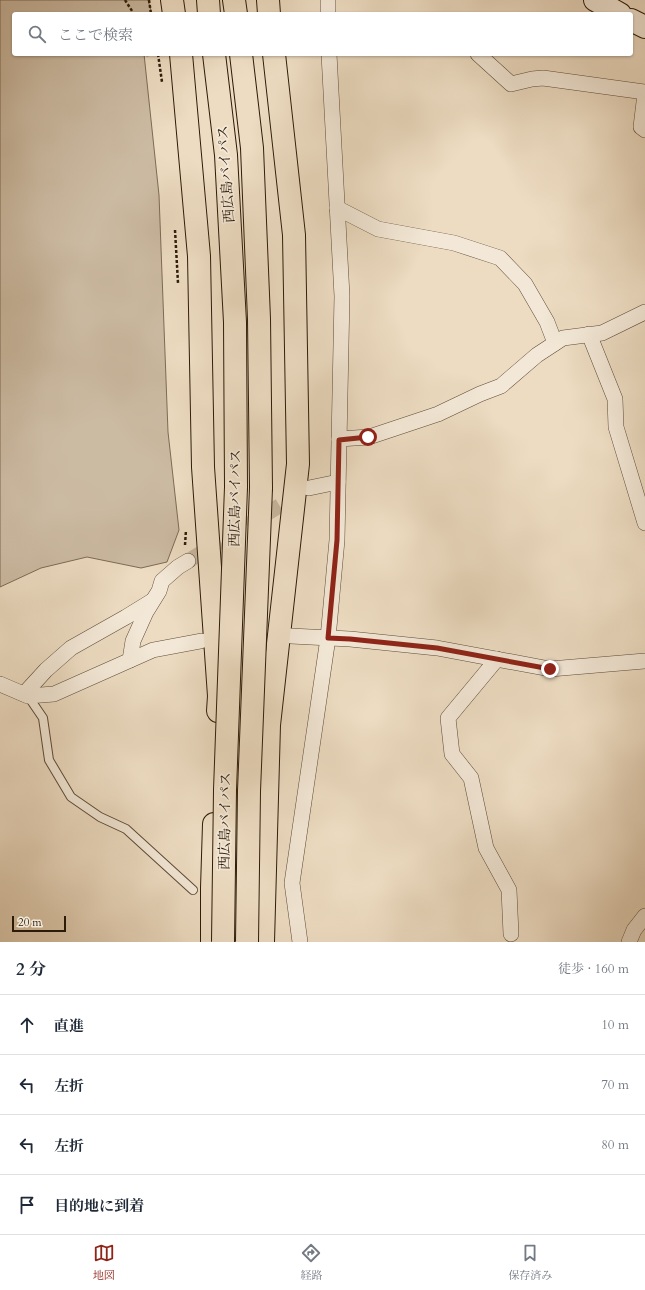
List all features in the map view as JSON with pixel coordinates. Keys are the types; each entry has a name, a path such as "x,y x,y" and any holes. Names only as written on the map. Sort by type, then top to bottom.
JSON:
{"highway":[{"path":"172,0 174,12"},
{"path":"208,0 210,12"},
{"path":"234,0 236,12"},
{"path":"268,0 269,12"},
{"name":"西広島バイパス","path":"181,56 199,256 203,467 219,696 203,889 212,942"},
{"name":"西広島バイパス","path":"214,56 227,163 234,322 236,486 225,790 223,942"},
{"name":"西広島バイパス","path":"241,56 252,148 259,319 261,488 249,791 247,942"},
{"path":"263,942 269,725 298,464 294,235 274,56"}],"street":[{"path":"328,0 328,12"},
{"path":"596,0 617,12"},
{"path":"633,21 645,27"},
{"path":"300,942 292,883 328,638 337,540 342,296 329,56"},
{"path":"480,56 511,84 543,78 645,93 641,127 645,130"},
{"path":"337,208 378,229 454,243 500,258 524,284 547,322 555,343"},
{"path":"339,440 368,437 438,414 480,394 501,386 537,355 563,338 602,333 645,312"},
{"path":"589,334 615,399 616,427 645,524"},
{"path":"309,488 338,482"},
{"path":"130,660 134,641 152,601 159,591 162,581 186,562"},
{"path":"26,695 46,670 71,648 152,601"},
{"path":"235,637 253,635"},
{"path":"291,636 350,639 437,648 550,669 645,662"},
{"path":"0,684 26,695 54,694 153,650 201,641"},
{"path":"497,659 448,718 452,754 471,778 486,848 509,890 511,934"},
{"path":"629,942 634,930 645,916"}],"lane":[{"path":"26,695 43,718 49,760 71,797 100,817 126,829 203,889"}],"path":[{"path":"125,0 133,12"},
{"path":"149,0 151,12"},
{"path":"158,56 162,84"},
{"path":"175,228 178,289"},
{"path":"186,525 186,562"}],"shaded area":[{"path":"0,0 148,0 151,12 12,12 12,56 144,56 159,195 168,432 179,530 167,562 141,568 87,557 41,568 0,587"}],"tunnel":[{"path":"188,561 299,494"}],"route":[{"path":"368,437 339,440 337,540 328,638 437,648 550,669"}]}
